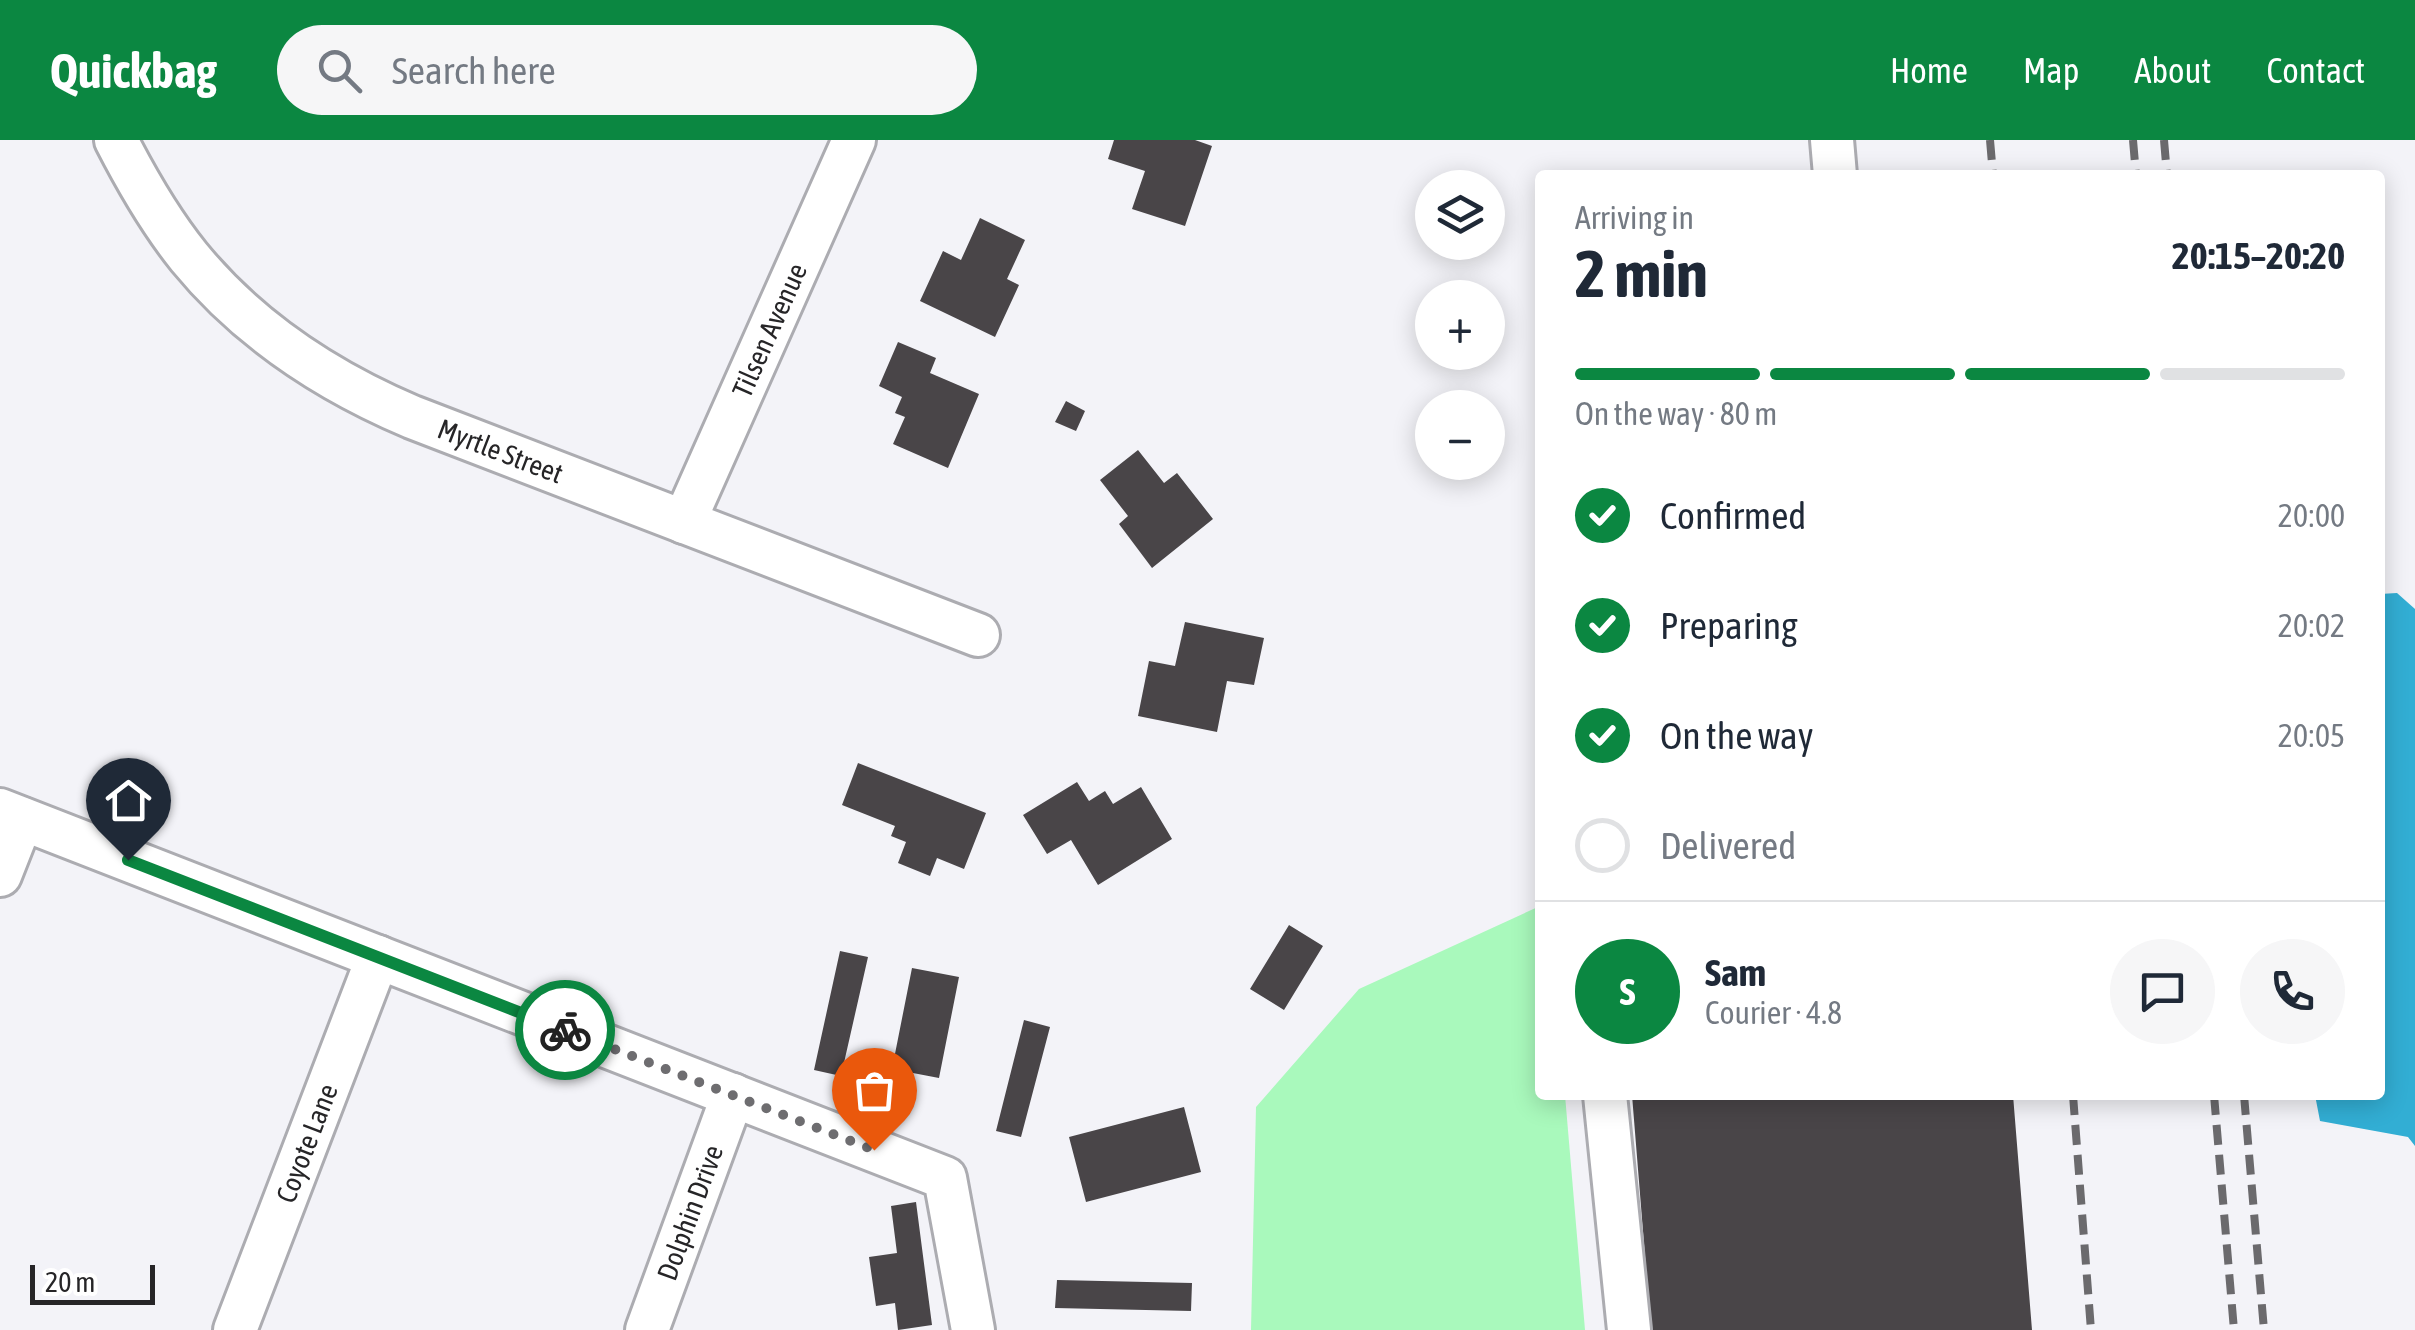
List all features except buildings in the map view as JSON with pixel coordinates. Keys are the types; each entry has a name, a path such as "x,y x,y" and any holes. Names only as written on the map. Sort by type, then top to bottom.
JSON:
{"street":[{"name":"Myrtle Street","path":"116,140 146,196 190,258 244,314 302,360 398,411 978,636"},
{"name":"Tilsen Avenue","path":"684,522 854,140"},
{"path":"1832,140 1835,170"},
{"path":"0,874 11,814 945,1178 972,1330"},
{"name":"Coyote Lane","path":"235,1330 378,957"},
{"name":"Dolphin Drive","path":"646,1330 733,1095"},
{"path":"1606,1100 1629,1330"}],"green space":[{"path":"1535,908 1535,1100 1565,1100 1585,1330 1251,1330 1256,1107 1359,989"}],"water":[{"path":"2397,593 2415,609 2415,1146 2408,1137 2320,1121 2316,1100 2385,1100 2385,594"}],"railway":[{"path":"1990,140 1993,170"},
{"path":"2133,140 2136,170"},
{"path":"2164,140 2167,170"},
{"path":"2073,1100 2091,1330"},
{"path":"2214,1100 2234,1330"},
{"path":"2244,1100 2264,1330"}],"way so far":[{"path":"565,1030 874,1150"}],"route":[{"path":"128,860 565,1030"}]}
